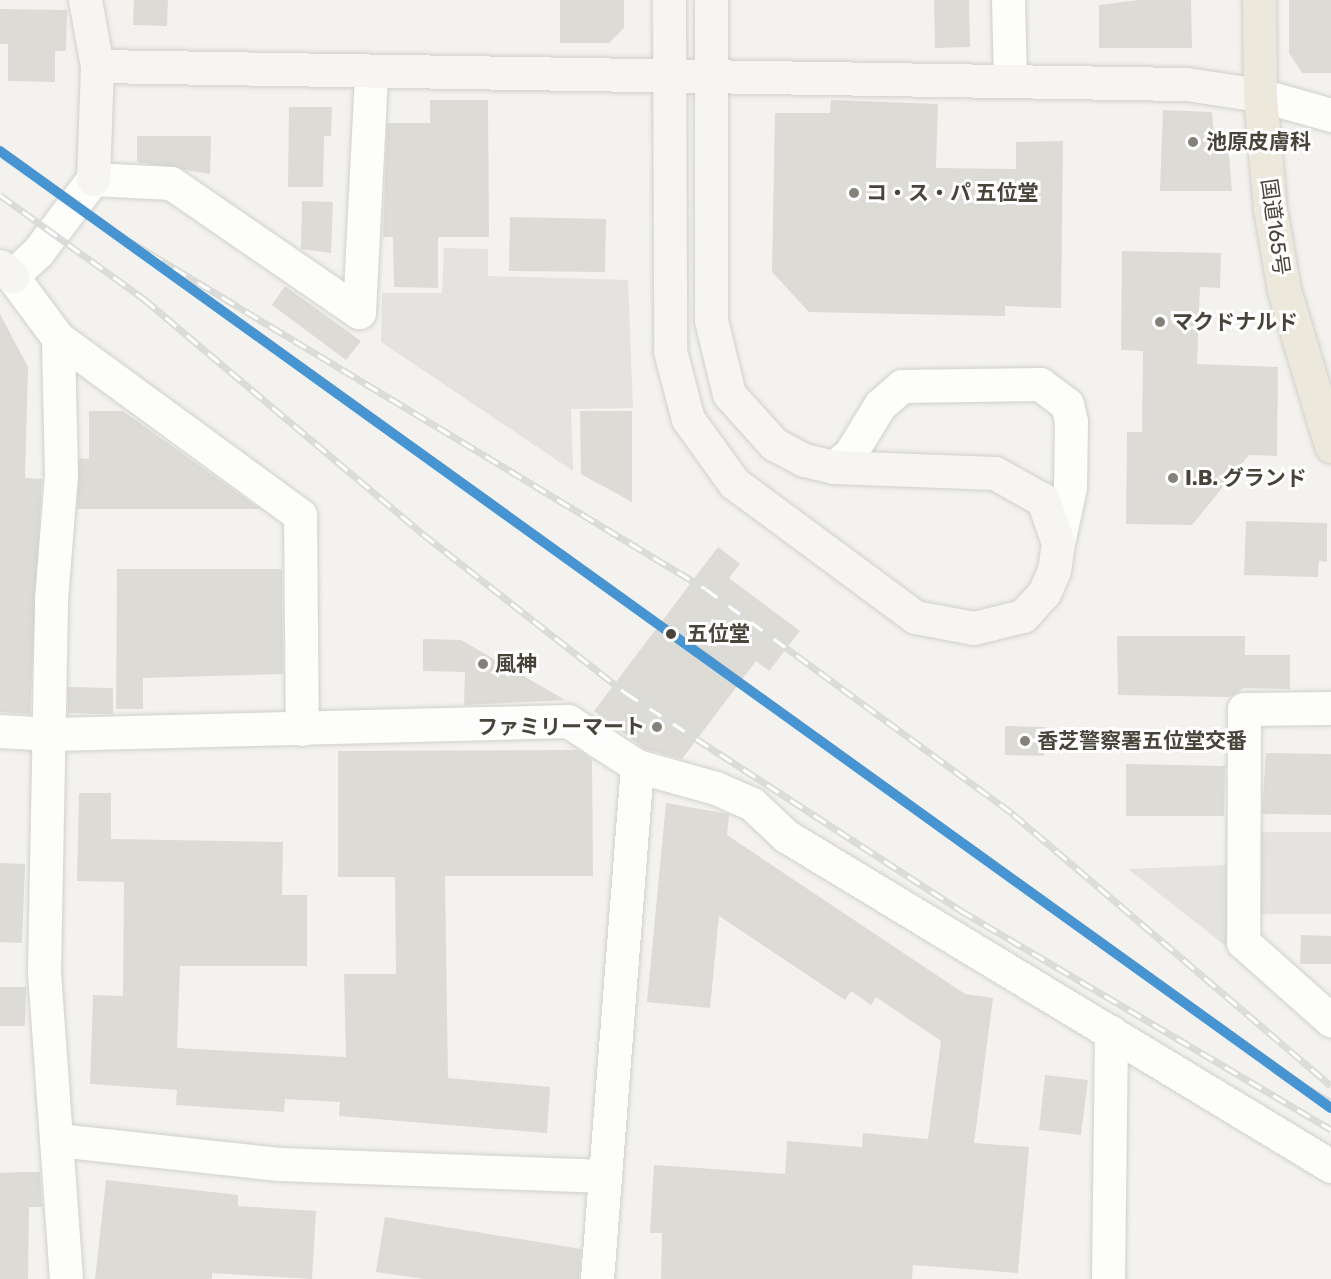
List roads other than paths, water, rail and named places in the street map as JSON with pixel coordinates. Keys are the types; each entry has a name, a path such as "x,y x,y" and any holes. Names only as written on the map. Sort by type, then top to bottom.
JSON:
{"highway":[{"name":"国道165号","path":"1259,0 1260,95 1270,209 1284,290 1331,446"}],"street":[{"path":"85,0 97,66 93,179 38,253 6,271 57,338 300,515 302,729"},
{"path":"669,0 670,351 688,419 710,455 734,483 887,599 915,617 947,625 1000,626 1023,616 1044,593 1070,487 1071,422 1067,404 1040,384 902,386 880,405 850,454 834,467"},
{"path":"711,0 711,320 716,359 729,394 752,424 804,460 834,467 995,473 1043,500 1058,543"},
{"path":"1008,0 1010,81"},
{"path":"97,66 711,74 1186,84 1260,95 1331,115"},
{"path":"93,179 171,183 359,312 371,71"},
{"path":"57,338 61,474 51,599 52,734 44,971 58,1140 66,1279"},
{"path":"1331,708 1244,709 1243,919 1243,942 1331,1020"},
{"path":"0,731 52,734 568,721 637,766 752,804 786,836 1331,1166"},
{"path":"597,1279 601,1176 637,766"},
{"path":"1108,1279 1111,1032"},
{"path":"58,1140 279,1164 601,1176"}],"railway":[{"path":"0,195 144,299 423,534 626,693 960,910 1331,1129"},
{"path":"126,239 706,589 1013,814 1331,1086"},
{"path":"1280,1072 1331,1102"}],"place":[{"name":"池原皮膚科","path":"1193,142"},
{"name":"コ・ス・パ 五位堂","path":"854,193"},
{"name":"マクドナルド","path":"1160,322"},
{"name":"I.B. グランド","path":"1173,478"},
{"name":"五位堂","path":"671,634"},
{"name":"風神","path":"483,664"},
{"name":"ファミリーマート","path":"657,727"},
{"name":"香芝警察署五位堂交番","path":"1025,741"}]}
